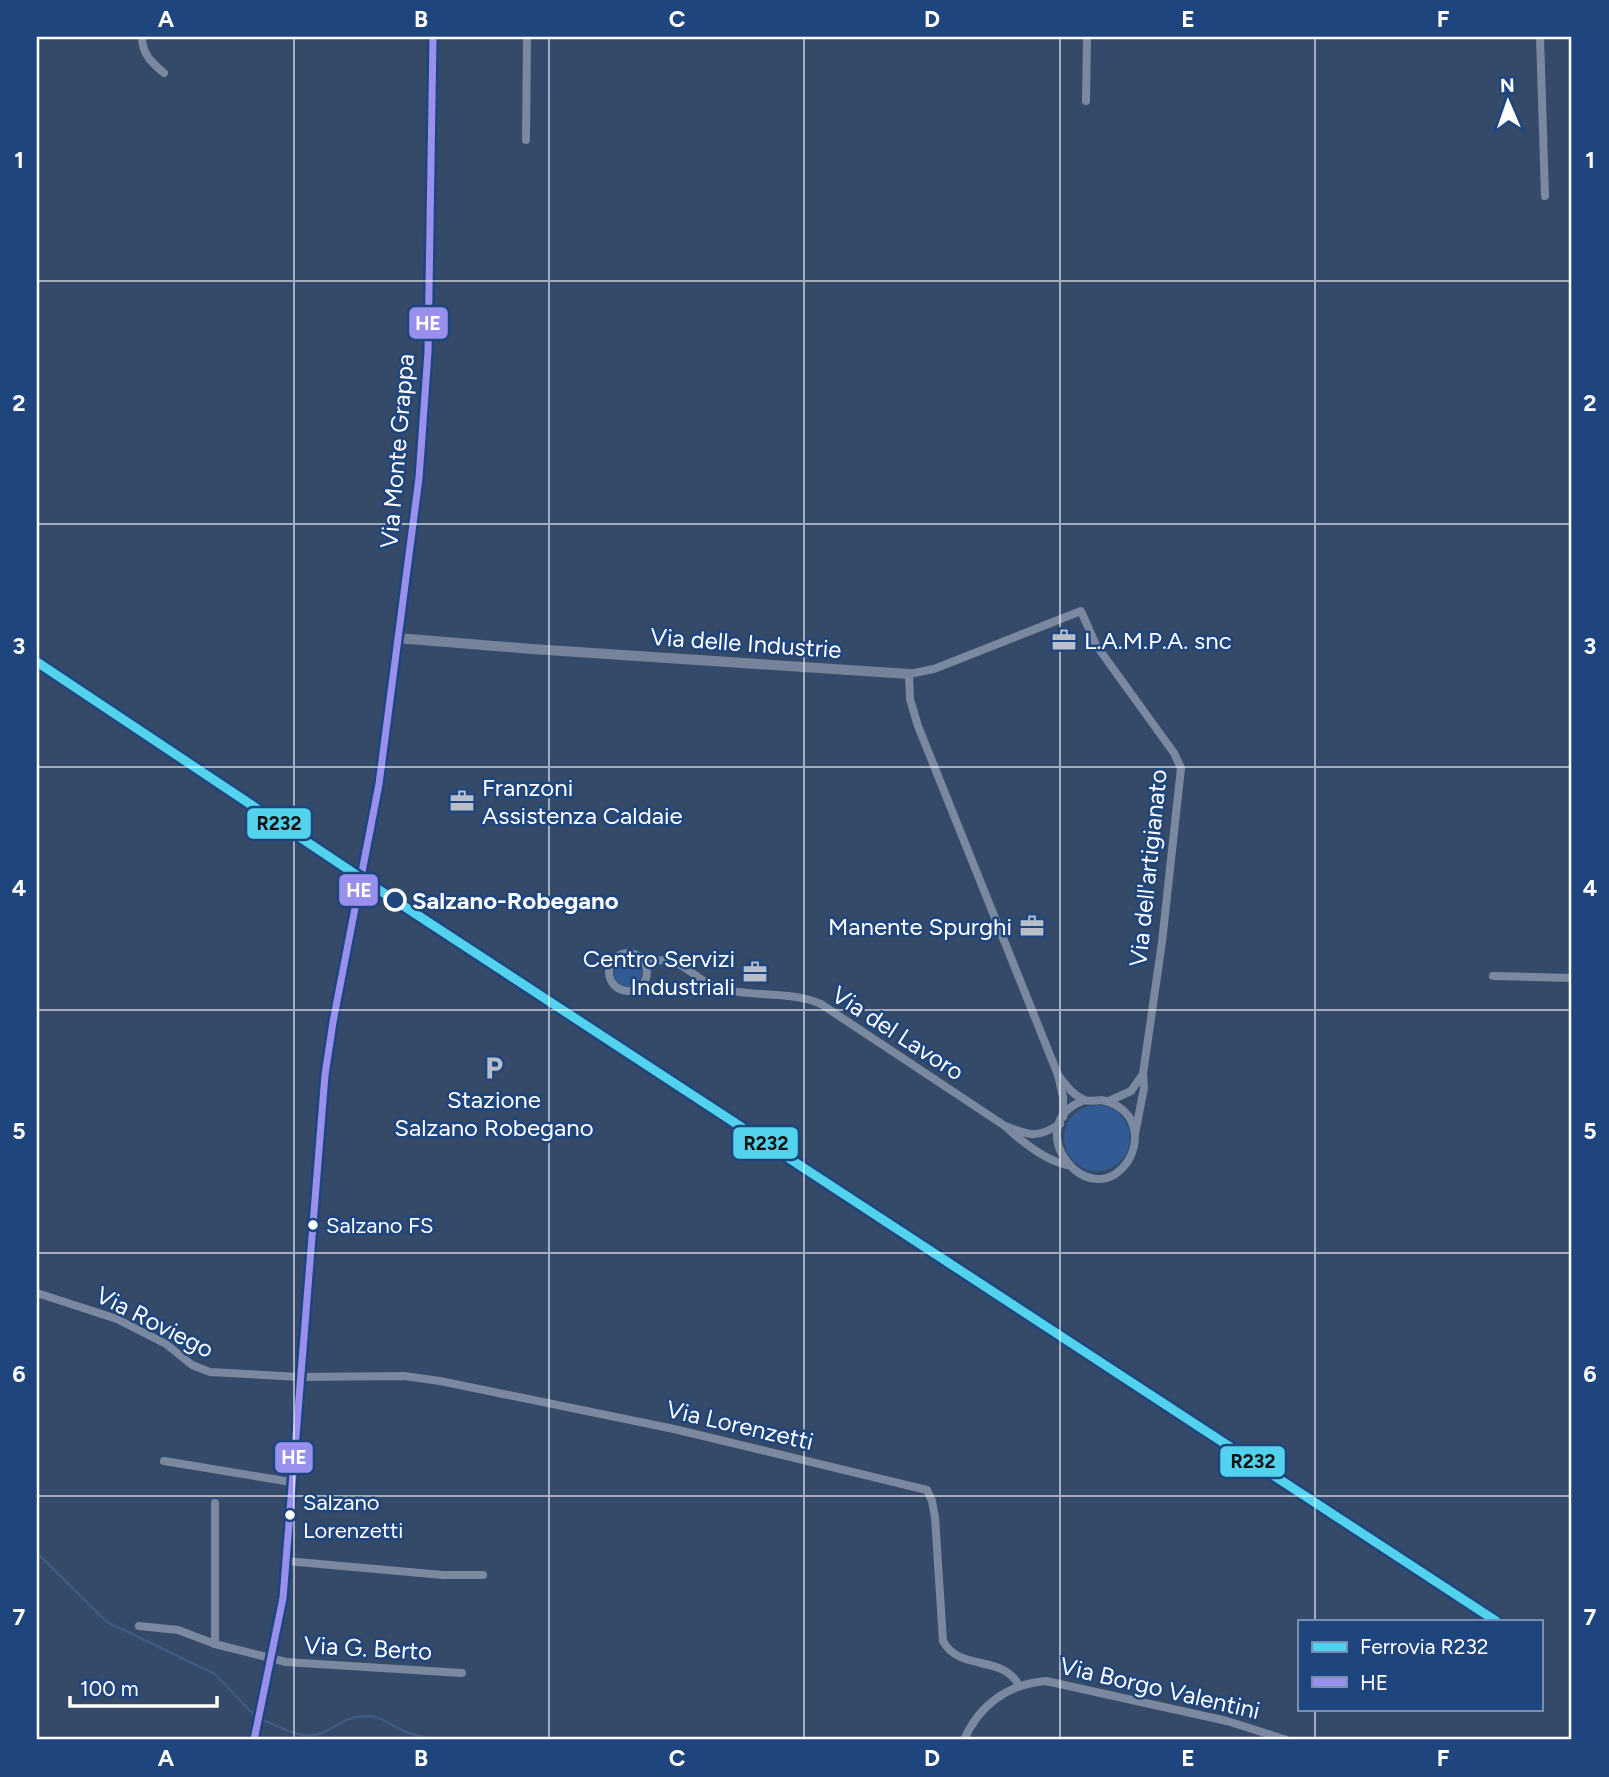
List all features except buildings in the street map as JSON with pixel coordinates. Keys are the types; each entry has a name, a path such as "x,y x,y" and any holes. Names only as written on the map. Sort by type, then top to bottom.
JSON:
{"street":[{"path":"142,37 148,60 164,73"},
{"name":"Via Monte Grappa","path":"379,783 419,478 425,406 433,37"},
{"path":"526,140 527,37"},
{"path":"1086,101 1087,37"},
{"path":"1540,37 1545,196"},
{"name":"Via delle Industrie","path":"397,638 909,674 934,669 1081,611"},
{"name":"Via dell'artigianato","path":"1067,1165 1084,1176 1101,1178 1124,1166 1131,1155 1144,1088 1143,1074 1162,942 1181,768 1174,753 1096,645 1081,611"},
{"path":"909,674 910,699 918,726 1058,1075 1063,1097 1057,1144 1067,1165"},
{"path":"254,1740 279,1625 286,1561 325,1075 367,846"},
{"name":"Via del Lavoro","path":"622,954 634,954 645,964 645,980 636,989 624,990 611,979 613,961 622,954"},
{"name":"Via del Lavoro","path":"645,964 671,960 718,988 801,998 821,1004 1015,1135 1058,1163 1067,1165"},
{"path":"1493,976 1572,978"},
{"path":"1058,1075 1070,1091 1085,1100 1106,1101 1126,1095 1143,1074"},
{"path":"1062,1121 1074,1106 1085,1100"},
{"path":"1106,1101 1127,1114 1135,1134"},
{"name":"Via del Lavoro","path":"1005,1126 1028,1135 1039,1135 1062,1121"},
{"name":"Via Roviego","path":"37,1293 117,1319 166,1344 201,1370 300,1377"},
{"name":"Via Lorenzetti","path":"300,1377 404,1376 440,1381 674,1429 927,1490 935,1517 943,1642 954,1656 1005,1671 1016,1679 1019,1686"},
{"path":"164,1461 292,1482"},
{"path":"215,1503 215,1644"},
{"path":"286,1561 443,1575 483,1575"},
{"name":"Via G. Berto","path":"139,1626 178,1630 272,1660 304,1665 462,1673"},
{"name":"Via Borgo Valentini","path":"964,1740 984,1709 1000,1695 1035,1682 1059,1682 1227,1721 1286,1740"}],"shaded area":[{"path":"628,958 638,962 642,972 638,982 628,986 618,982 614,972 618,962"},
{"path":"1097,1105 1110,1107 1125,1120 1130,1138 1128,1151 1115,1166 1097,1171 1084,1169 1069,1156 1064,1138 1066,1125 1079,1110"}],"waterway":[{"path":"37,1553 107,1622 215,1674 255,1716"},
{"path":"261,1719 291,1732 314,1735 354,1717 372,1716 401,1730 438,1740"}],"tunnel":[{"path":"367,846 379,784"}],"rail line":[{"name":"R232","path":"37,662 370,884 1494,1620"}],"transit line":[{"name":"HE","path":"254,1740 283,1598 325,1075 379,784 419,478 428,352 433,37"}],"place":[{"name":"L.A.M.P.A. snc","path":"1064,640"},
{"name":"Franzoni Assistenza Caldaie","path":"462,801"},
{"name":"Salzano-Robegano","path":"395,900"},
{"name":"Manente Spurghi","path":"1032,926"},
{"name":"Centro Servizi Industriali","path":"755,972"},
{"name":"Stazione Salzano Robegano","path":"494,1068"},
{"name":"Salzano FS","path":"313,1225"},
{"name":"Salzano Lorenzetti","path":"290,1515"}]}
